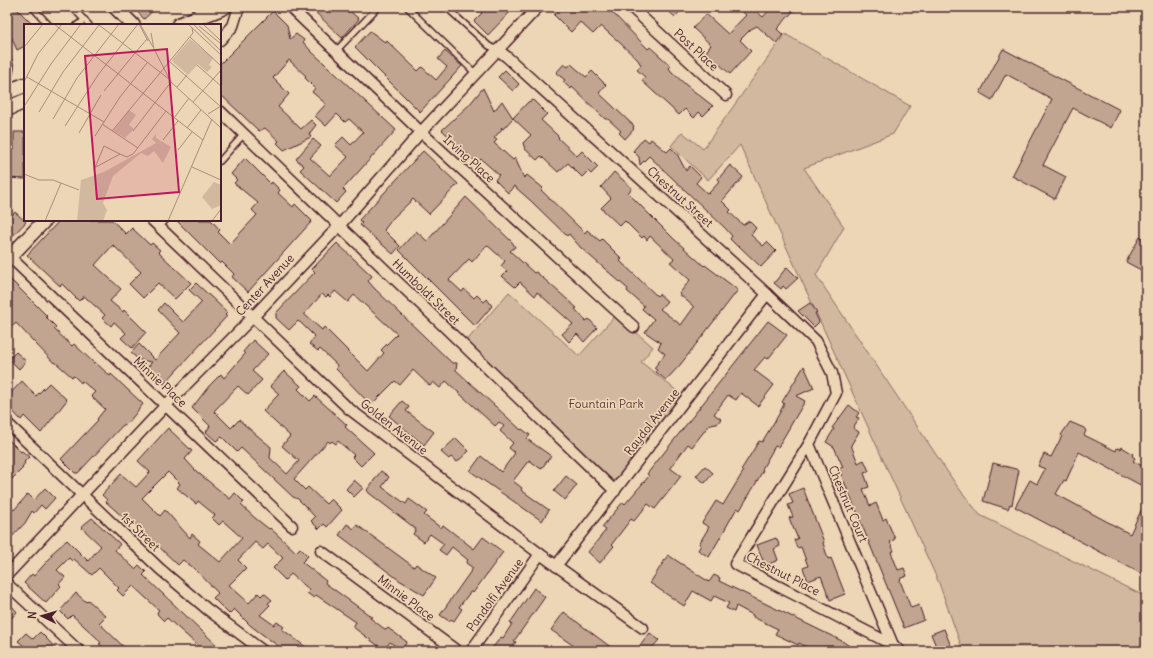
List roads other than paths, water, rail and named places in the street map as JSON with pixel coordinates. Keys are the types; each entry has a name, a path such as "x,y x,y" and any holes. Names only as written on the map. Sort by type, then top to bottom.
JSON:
{"main road":[{"path":"180,24 199,11 224,7"},
{"path":"194,24 199,11"},
{"path":"7,109 24,101"}],"street":[{"path":"115,7 132,24"},
{"path":"221,39 233,26 239,7"},
{"name":"Irving Place","path":"290,7 421,132 634,327"},
{"name":"Center Avenue","path":"7,575 166,405 253,317 339,226 421,132 538,7"},
{"name":"Post Place","path":"631,7 726,95"},
{"name":"Chestnut Street","path":"498,50 768,294 816,341 832,373 836,393 809,444"},
{"name":"Humboldt Street","path":"221,112 615,491"},
{"path":"9,255 44,221"},
{"name":"Golden Avenue","path":"159,222 253,317 348,408 556,566 643,628"},
{"name":"Minnie Place","path":"9,255 292,526"},
{"name":"Raydol Avenue","path":"556,566 768,294"},
{"name":"1st Street","path":"7,423 160,569 207,610 262,651"},
{"name":"Chestnut Place","path":"809,444 735,564 897,648"},
{"name":"Chestnut Court","path":"809,444 897,648"},
{"name":"Minnie Place","path":"321,551 457,651"},
{"name":"Pandolfi Avenue","path":"471,651 540,554"},
{"path":"7,584 79,651"}],"lane":[{"path":"32,7 48,24"},
{"path":"72,7 87,23"},
{"path":"336,51 378,7"},
{"path":"407,7 475,73"},
{"path":"446,7 489,46 498,50"},
{"path":"7,58 11,67 12,84"},
{"path":"221,160 244,134"}],"park label":[{"name":"Fountain Park","path":"606,404"}]}
